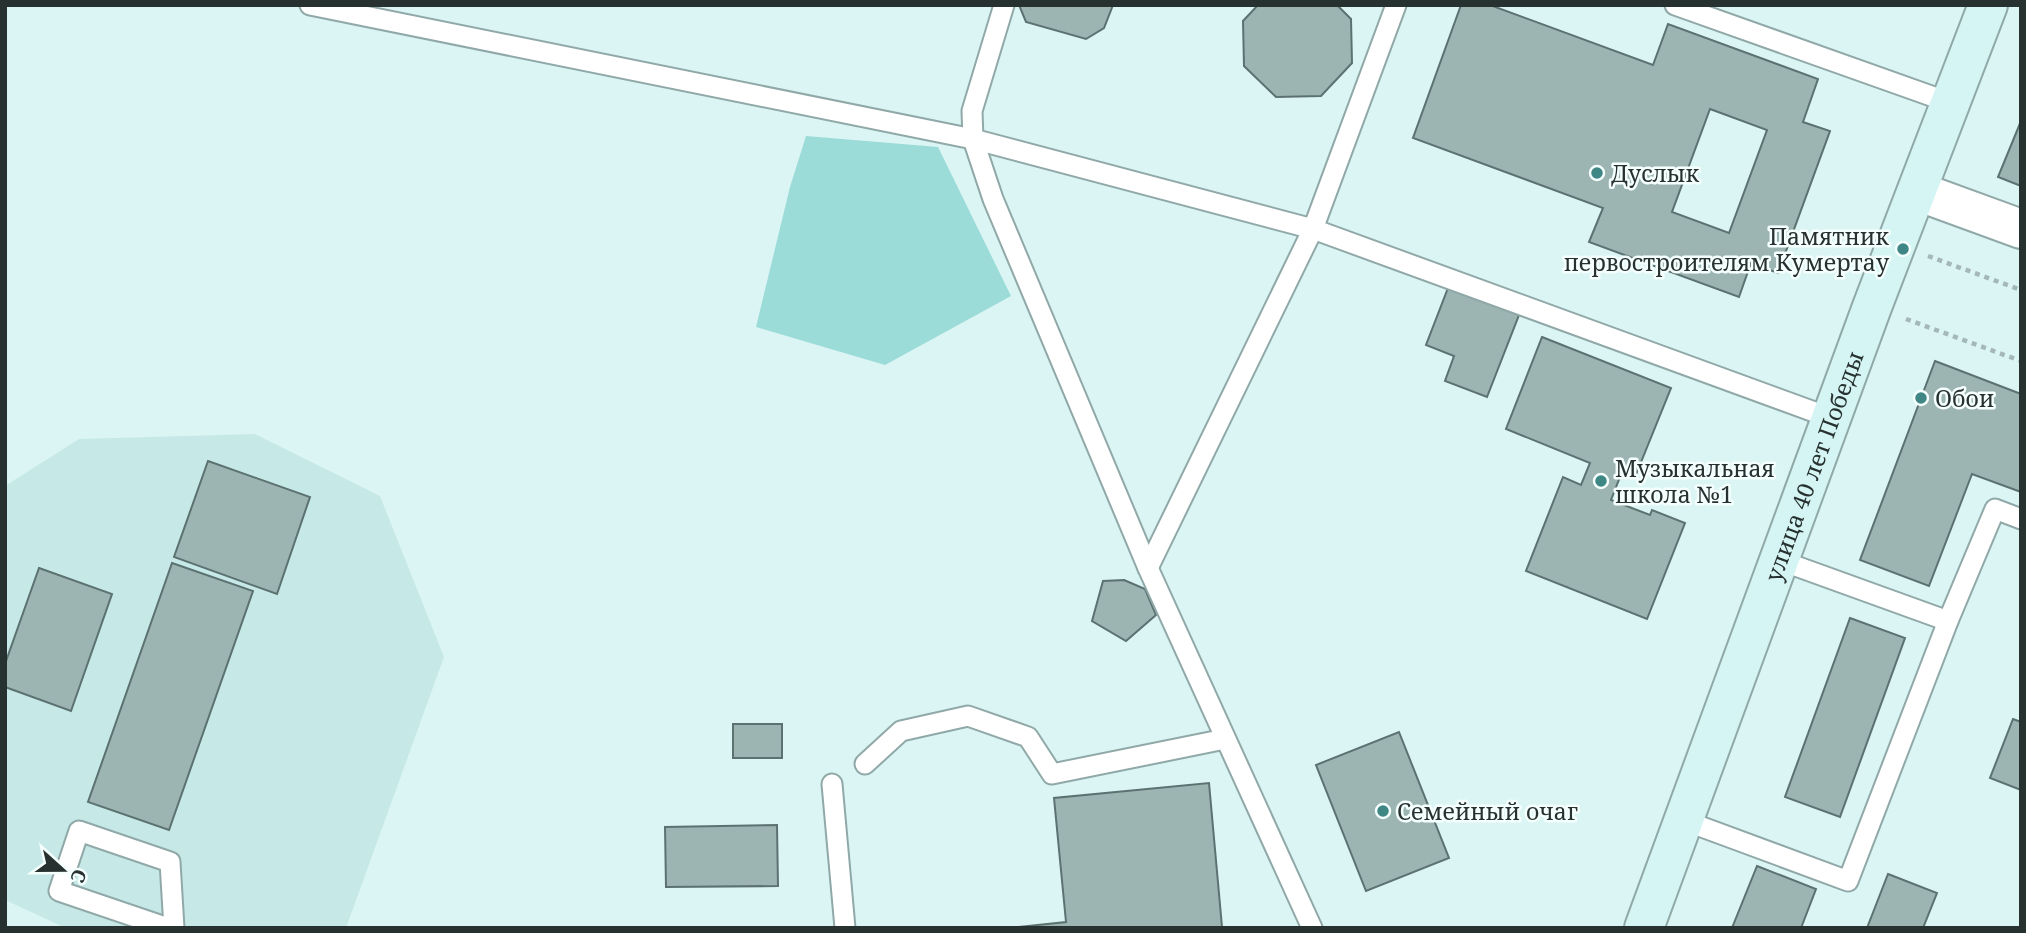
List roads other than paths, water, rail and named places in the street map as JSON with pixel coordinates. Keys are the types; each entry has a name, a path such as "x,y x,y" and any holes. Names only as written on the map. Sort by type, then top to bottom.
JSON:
{"main road":[{"name":"улица 40 лет Победы","path":"1644,928 1872,307 1988,5"}],"street":[{"path":"1917,191 2021,229"}],"lane":[{"path":"310,5 973,139 1313,229 1831,418"},
{"path":"1004,5 972,111 973,139 992,199 1148,568 1312,928"},
{"path":"1148,568 1313,229 1396,5"},
{"path":"1675,5 1951,103"},
{"path":"1683,820 1848,880 1994,509 2021,519"},
{"path":"1779,560 1948,621"},
{"path":"865,764 901,731 968,716 1028,737 1052,774 1225,739"},
{"path":"832,785 845,928"},
{"path":"169,928 59,891 79,831 170,862 174,928"}],"place":[{"name":"Дуслык","path":"1597,173"},
{"name":"Памятник первостроителям Кумертау","path":"1903,249"},
{"name":"Обои","path":"1921,398"},
{"name":"Музыкальная школа №1","path":"1601,481"},
{"name":"Семейный очаг","path":"1383,811"}]}
